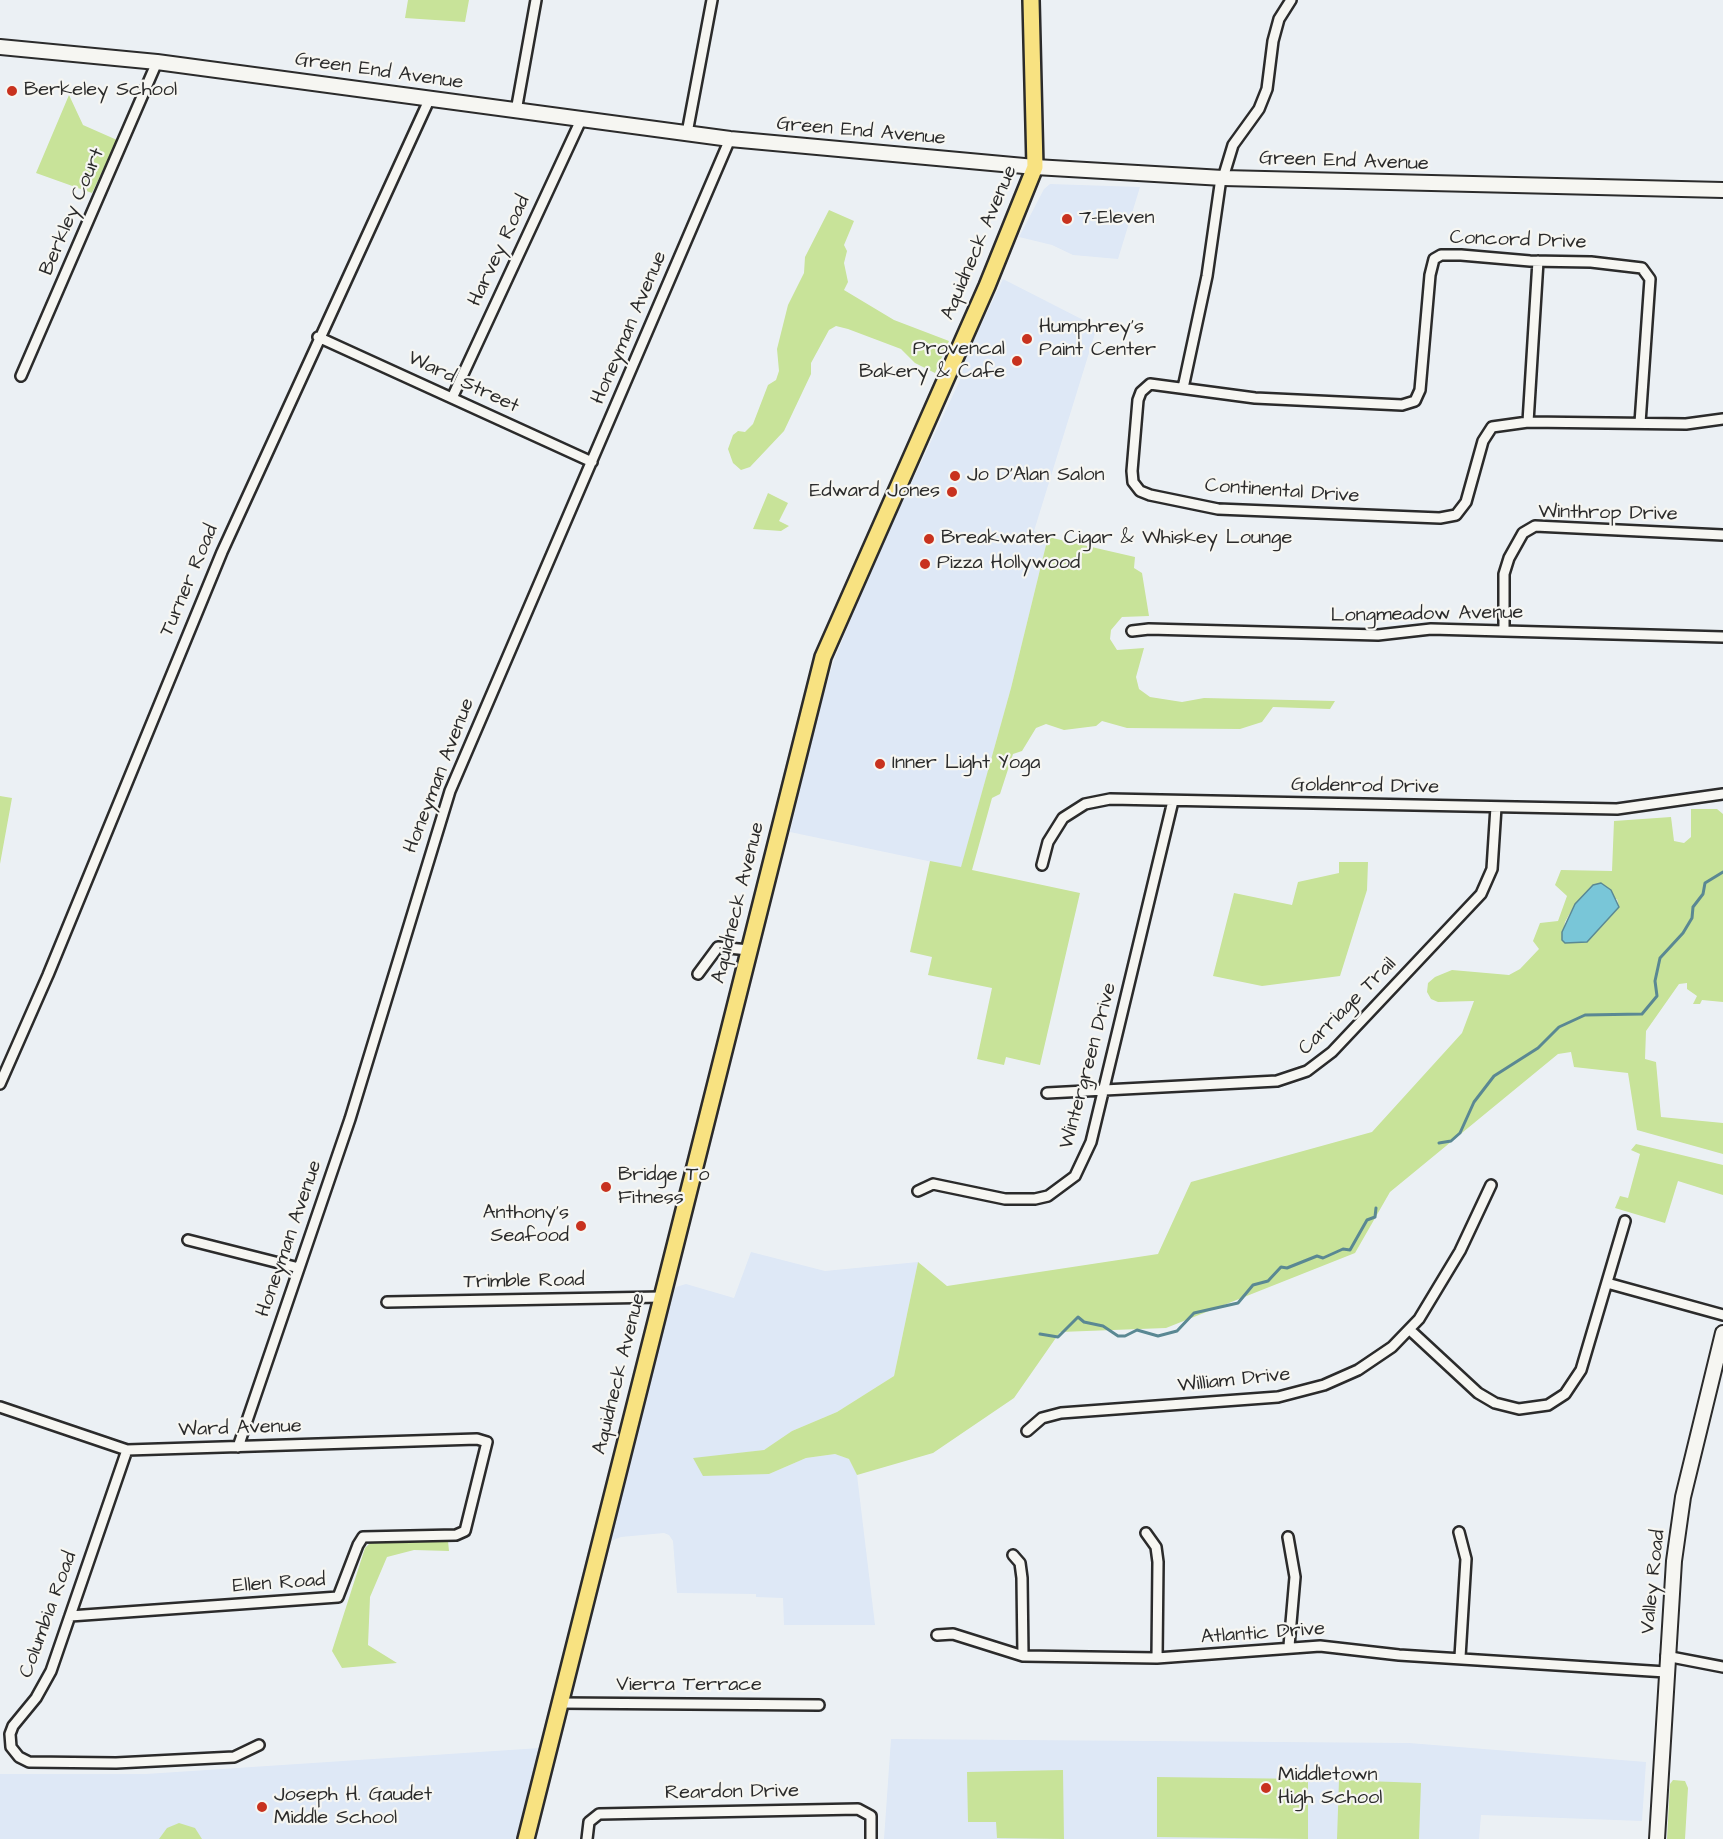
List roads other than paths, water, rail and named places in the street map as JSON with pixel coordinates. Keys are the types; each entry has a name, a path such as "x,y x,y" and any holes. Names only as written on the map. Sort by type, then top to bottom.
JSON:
{"main road":[{"name":"Aquidneck Avenue","path":"526,1839 823,657 987,286 1035,167 1031,0"},
{"name":"Green End Avenue","path":"0,47 157,62 730,139 1035,167 1222,178 1723,190"},
{"name":"Valley Road","path":"1657,1839 1666,1656 1674,1561 1683,1497 1723,1333"}],"street":[{"path":"516,111 536,0"},
{"path":"687,133 712,0"},
{"path":"1183,388 1208,276 1222,178 1233,145 1259,109 1267,89 1273,41 1280,19 1291,0"},
{"name":"Berkley Court","path":"21,376 157,62"},
{"name":"Turner Road","path":"0,1084 48,975 184,640 318,337 430,99"},
{"name":"Harvey Road","path":"452,398 581,120"},
{"name":"Honeyman Avenue","path":"238,1447 350,1119 450,791 730,139"},
{"name":"Concord Drive","path":"1183,388 1255,398 1410,403 1419,397 1430,275 1434,259 1441,255 1461,255 1620,264 1642,268 1650,279 1640,423"},
{"path":"1528,422 1538,261"},
{"name":"Ward Street","path":"318,337 592,462"},
{"name":"Continental Drive","path":"1183,388 1150,384 1141,392 1133,446 1133,482 1140,490 1150,495 1218,509 1440,518 1456,515 1466,502 1483,441 1492,427 1528,422 1686,424 1723,419"},
{"name":"Winthrop Drive","path":"1504,631 1504,574 1509,558 1523,533 1535,526 1723,535"},
{"name":"Longmeadow Avenue","path":"1132,631 1149,629 1378,635 1421,629 1723,637"},
{"name":"Goldenrod Drive","path":"1042,866 1054,829 1063,818 1086,804 1110,799 1617,810 1723,794"},
{"name":"Wintergreen Drive","path":"918,1191 933,1184 1013,1199 1048,1196 1075,1176 1084,1161 1103,1090 1173,801"},
{"name":"Carriage Trail","path":"1047,1094 1277,1081 1293,1078 1321,1062 1481,894 1492,868 1496,807"},
{"path":"698,974 718,947 749,950"},
{"name":"William Drive","path":"1027,1431 1042,1418 1061,1413 1253,1400 1304,1392 1343,1378 1371,1363 1410,1330 1460,1251 1491,1185"},
{"path":"1410,1330 1486,1398 1507,1407 1539,1407 1565,1395 1581,1370 1625,1221"},
{"path":"188,1240 299,1268"},
{"path":"1607,1283 1723,1315"},
{"name":"Trimble Road","path":"387,1302 662,1297"},
{"name":"Ward Avenue","path":"0,1407 127,1450 477,1439 487,1442"},
{"name":"Ellen Road","path":"70,1616 338,1597 363,1537 456,1535 465,1531 487,1442"},
{"name":"Columbia Road","path":"127,1450 43,1687 11,1730 11,1747 22,1759 33,1762 116,1763 234,1757 259,1745"},
{"path":"1459,1532 1466,1559 1460,1657"},
{"path":"1146,1533 1156,1547 1158,1562 1157,1658"},
{"path":"1288,1537 1295,1577 1289,1646"},
{"path":"1013,1555 1020,1563 1023,1578 1023,1656"},
{"name":"Atlantic Drive","path":"937,1635 953,1634 1023,1656 1157,1658 1289,1646 1320,1646 1424,1657 1460,1657 1666,1672"},
{"path":"1666,1656 1723,1667"},
{"name":"Vierra Terrace","path":"559,1704 819,1705"},
{"name":"Reardon Drive","path":"586,1839 589,1822 599,1814 858,1809 871,1816 871,1839"}],"water":[{"path":"1601,883 1611,890 1619,907 1587,942 1565,943 1562,940 1562,932 1575,904 1593,885"}],"waterway":[{"path":"1439,1143 1451,1141 1460,1133 1474,1102 1494,1076 1538,1048 1559,1027 1585,1015 1642,1014 1657,996 1655,981 1660,958 1683,933 1692,918 1693,907 1703,894 1705,883 1723,872"},
{"path":"1040,1334 1058,1337 1078,1317 1084,1322 1103,1326 1118,1336 1125,1336 1137,1330 1158,1336 1177,1331 1194,1313 1238,1303 1253,1285 1268,1281 1281,1267 1287,1268 1317,1256 1323,1258 1343,1249 1350,1250 1367,1220 1375,1217 1376,1208"}],"place":[{"name":"Berkeley School","path":"12,91"},
{"name":"7-Eleven","path":"1067,219"},
{"name":"Humphrey's Paint Center","path":"1027,339"},
{"name":"Provencal Bakery & Cafe","path":"1017,361"},
{"name":"Jo D'Alan Salon","path":"955,476"},
{"name":"Edward Jones","path":"952,492"},
{"name":"Breakwater Cigar & Whiskey Lounge","path":"929,539"},
{"name":"Pizza Hollywood","path":"925,564"},
{"name":"Inner Light Yoga","path":"880,764"},
{"name":"Bridge To Fitness","path":"606,1187"},
{"name":"Anthony’s Seafood","path":"581,1226"},
{"name":"Middletown High School","path":"1266,1788"},
{"name":"Joseph H. Gaudet Middle School","path":"262,1807"}]}
